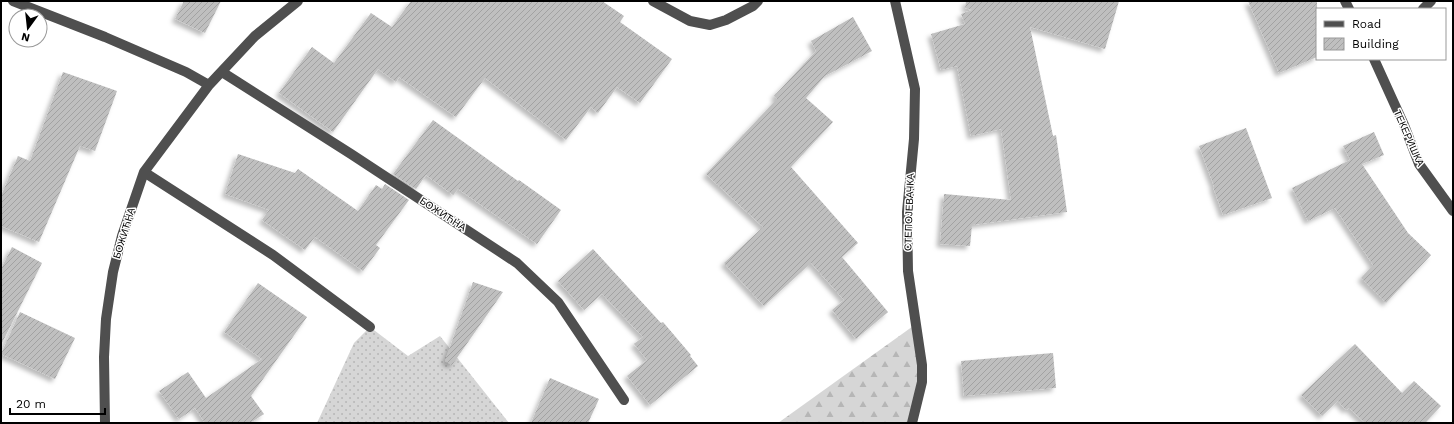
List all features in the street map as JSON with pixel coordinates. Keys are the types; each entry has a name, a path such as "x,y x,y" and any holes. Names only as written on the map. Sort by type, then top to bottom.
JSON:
{"street":[{"path":"13,1 105,37 186,72 209,84"},
{"name":"БОЖИЋНА","path":"105,423 104,358 106,319 113,272 122,236 144,172 209,84 255,36 298,1"},
{"path":"653,1 690,21 710,25 726,20 753,6 758,1"},
{"name":"СТЕПОЈЕВАЧКА","path":"896,1 915,90 914,139 907,212 908,271 922,365 922,382 912,423"},
{"name":"ТЕКЕРИШКА","path":"1374,60 1404,125 1419,164 1453,211"},
{"name":"БОЖИЋНА","path":"222,72 352,154 517,263 558,302 624,400"},
{"path":"144,172 273,255 370,327"}],"green space":[{"path":"916,324 922,365 912,423 778,423"},
{"path":"370,327 408,356 440,336 509,423 317,423 354,343"}],"building":[{"path":"184,1 221,1 205,33 175,19"},
{"path":"411,1 602,1 624,16 620,22 672,59 640,103 617,87 598,113 591,107 566,140 485,78 456,117 399,77 396,82 378,69 333,132 279,93 312,47 334,63 371,13 392,27"},
{"path":"966,1 1119,1 1105,49 1030,27 1053,136 1056,135 1067,212 972,225 970,246 940,244 944,194 1011,200 1001,129 971,136 957,66 941,70 931,34 965,24 961,14 972,10 965,8"},
{"path":"1248,1 1317,1 1316,57 1279,73"},
{"path":"853,17 872,51 825,76 806,98 833,122 791,167 858,243 842,257 888,312 856,339 832,310 844,300 811,263 764,306 724,263 763,227 706,174 777,99 774,96 816,51 811,41"},
{"path":"63,72 117,91 95,151 80,146 39,242 1,226 1,196 18,156 30,161"},
{"path":"433,120 561,210 537,244 458,189 453,195 426,175 416,189 393,174"},
{"path":"1246,128 1272,198 1223,215 1199,146"},
{"path":"1374,132 1384,155 1362,164 1408,233 1431,255 1386,303 1361,278 1373,265 1335,208 1308,221 1292,188 1350,160 1343,146"},
{"path":"238,154 295,173 298,169 358,211 376,185 382,189 385,184 409,200 376,245 380,248 363,271 315,237 305,250 262,220 269,210 225,194"},
{"path":"12,247 42,263 1,345 1,269"},
{"path":"593,249 661,323 663,322 691,355 690,356 698,366 650,405 627,376 647,360 634,344 643,337 602,294 584,310 558,281"},
{"path":"473,282 503,292 452,365 445,361"},
{"path":"258,283 307,317 251,396 264,414 250,423 205,423 195,408 179,419 159,391 188,372 206,398 262,359 224,332"},
{"path":"20,312 75,338 55,379 1,354"},
{"path":"1355,344 1402,393 1414,381 1441,406 1425,423 1365,423 1349,408 1346,410 1338,401 1322,416 1301,395"},
{"path":"1053,353 1056,388 964,396 961,361"},
{"path":"550,378 599,399 588,423 531,423"}]}
